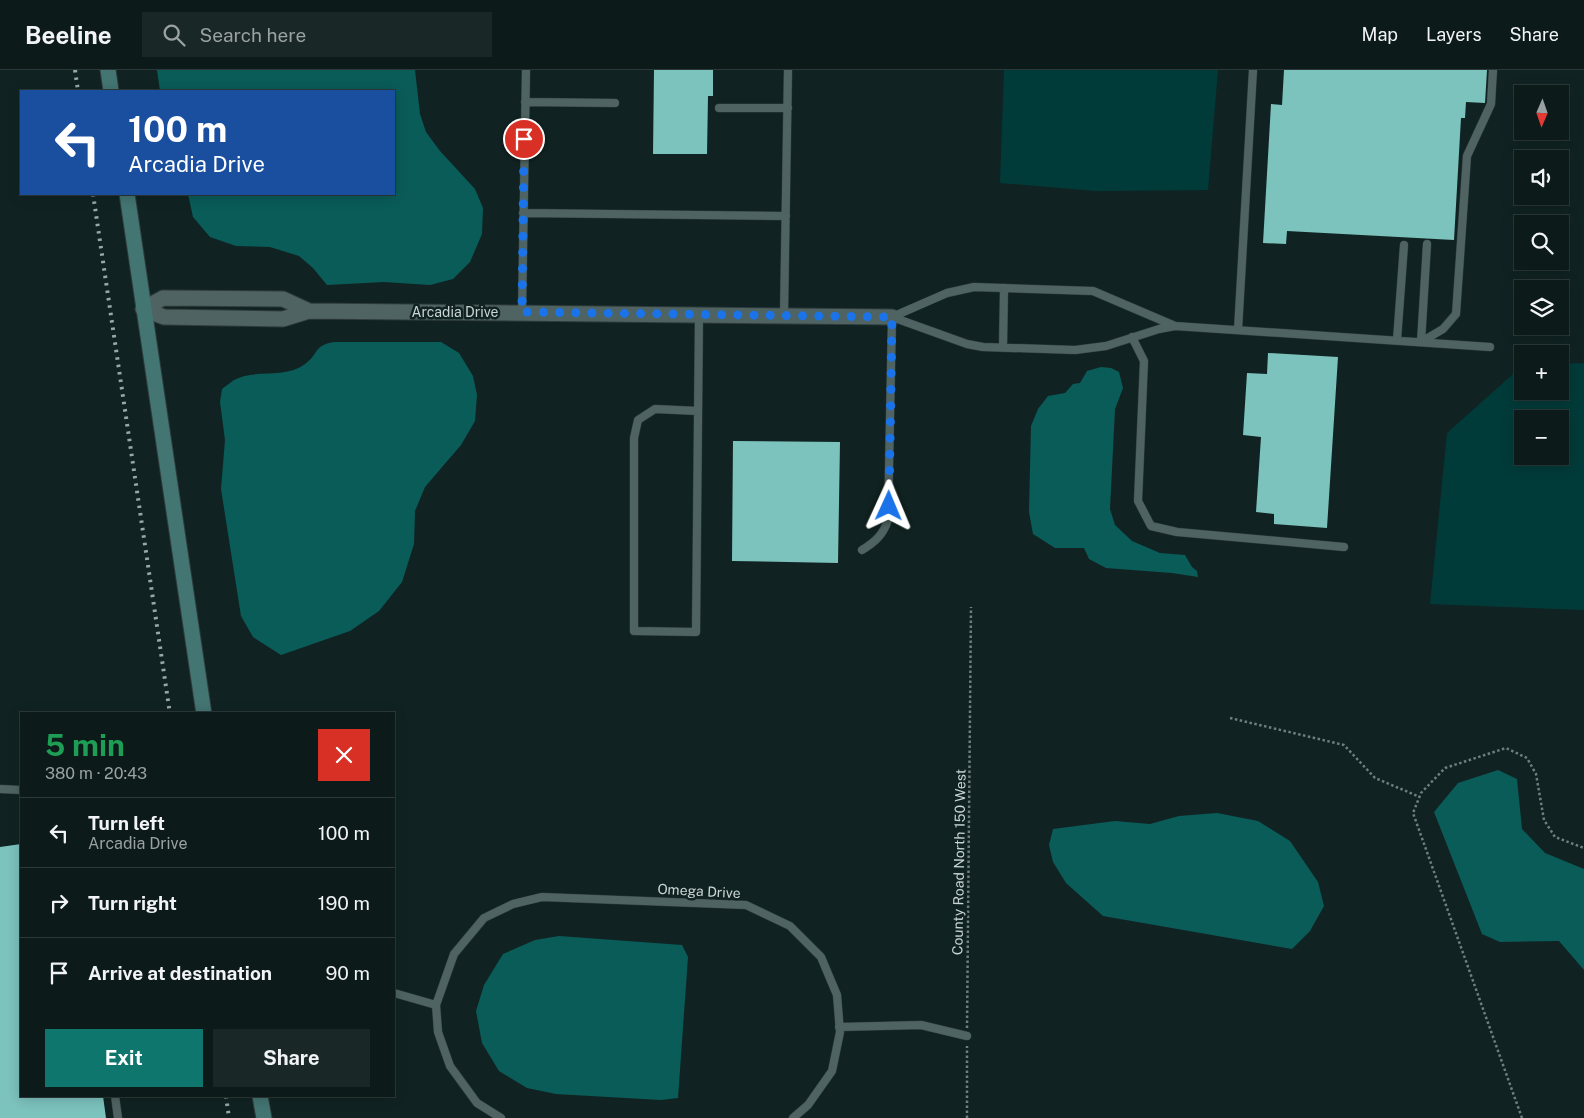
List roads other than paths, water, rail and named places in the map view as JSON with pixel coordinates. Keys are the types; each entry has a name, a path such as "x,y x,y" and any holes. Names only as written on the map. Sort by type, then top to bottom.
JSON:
{"main road":[{"path":"108,70 111,90"},
{"path":"126,195 204,712"},
{"path":"260,1097 264,1118"}],"street":[{"name":"Arcadia Drive","path":"143,309 162,298 283,299 309,311 892,317"}],"lane":[{"path":"522,312 526,70"},
{"path":"784,315 788,70"},
{"path":"1238,330 1253,70"},
{"path":"1421,342 1443,329 1456,314 1467,156 1491,104 1494,70"},
{"path":"525,102 615,103"},
{"path":"719,108 788,108"},
{"path":"523,213 786,216"},
{"path":"1421,342 1427,244"},
{"path":"1397,340 1404,245"},
{"path":"892,317 947,293 974,286 1093,291 1175,326"},
{"path":"1003,347 1004,288"},
{"path":"698,412 656,409 638,420 634,438 634,631 696,632 699,314"},
{"path":"892,317 968,344 1003,347 1075,350 1106,346 1175,326 1490,346"},
{"path":"862,550 884,532 888,520 892,317"},
{"path":"1132,337 1144,361 1138,501 1150,526 1177,532 1344,547"},
{"path":"0,789 20,790"},
{"name":"Omega Drive","path":"501,1118 477,1103 450,1066 438,1032 436,1005 454,954 484,918 513,904 542,897 746,905 790,926 820,957 837,995 839,1026 832,1071 808,1105 793,1118"},
{"path":"395,993 436,1005"},
{"path":"839,1026 922,1025 967,1036"},
{"path":"115,1097 118,1118"}],"railway":[{"path":"75,70 78,90"},
{"path":"93,195 170,712"},
{"path":"226,1097 229,1118"}]}
